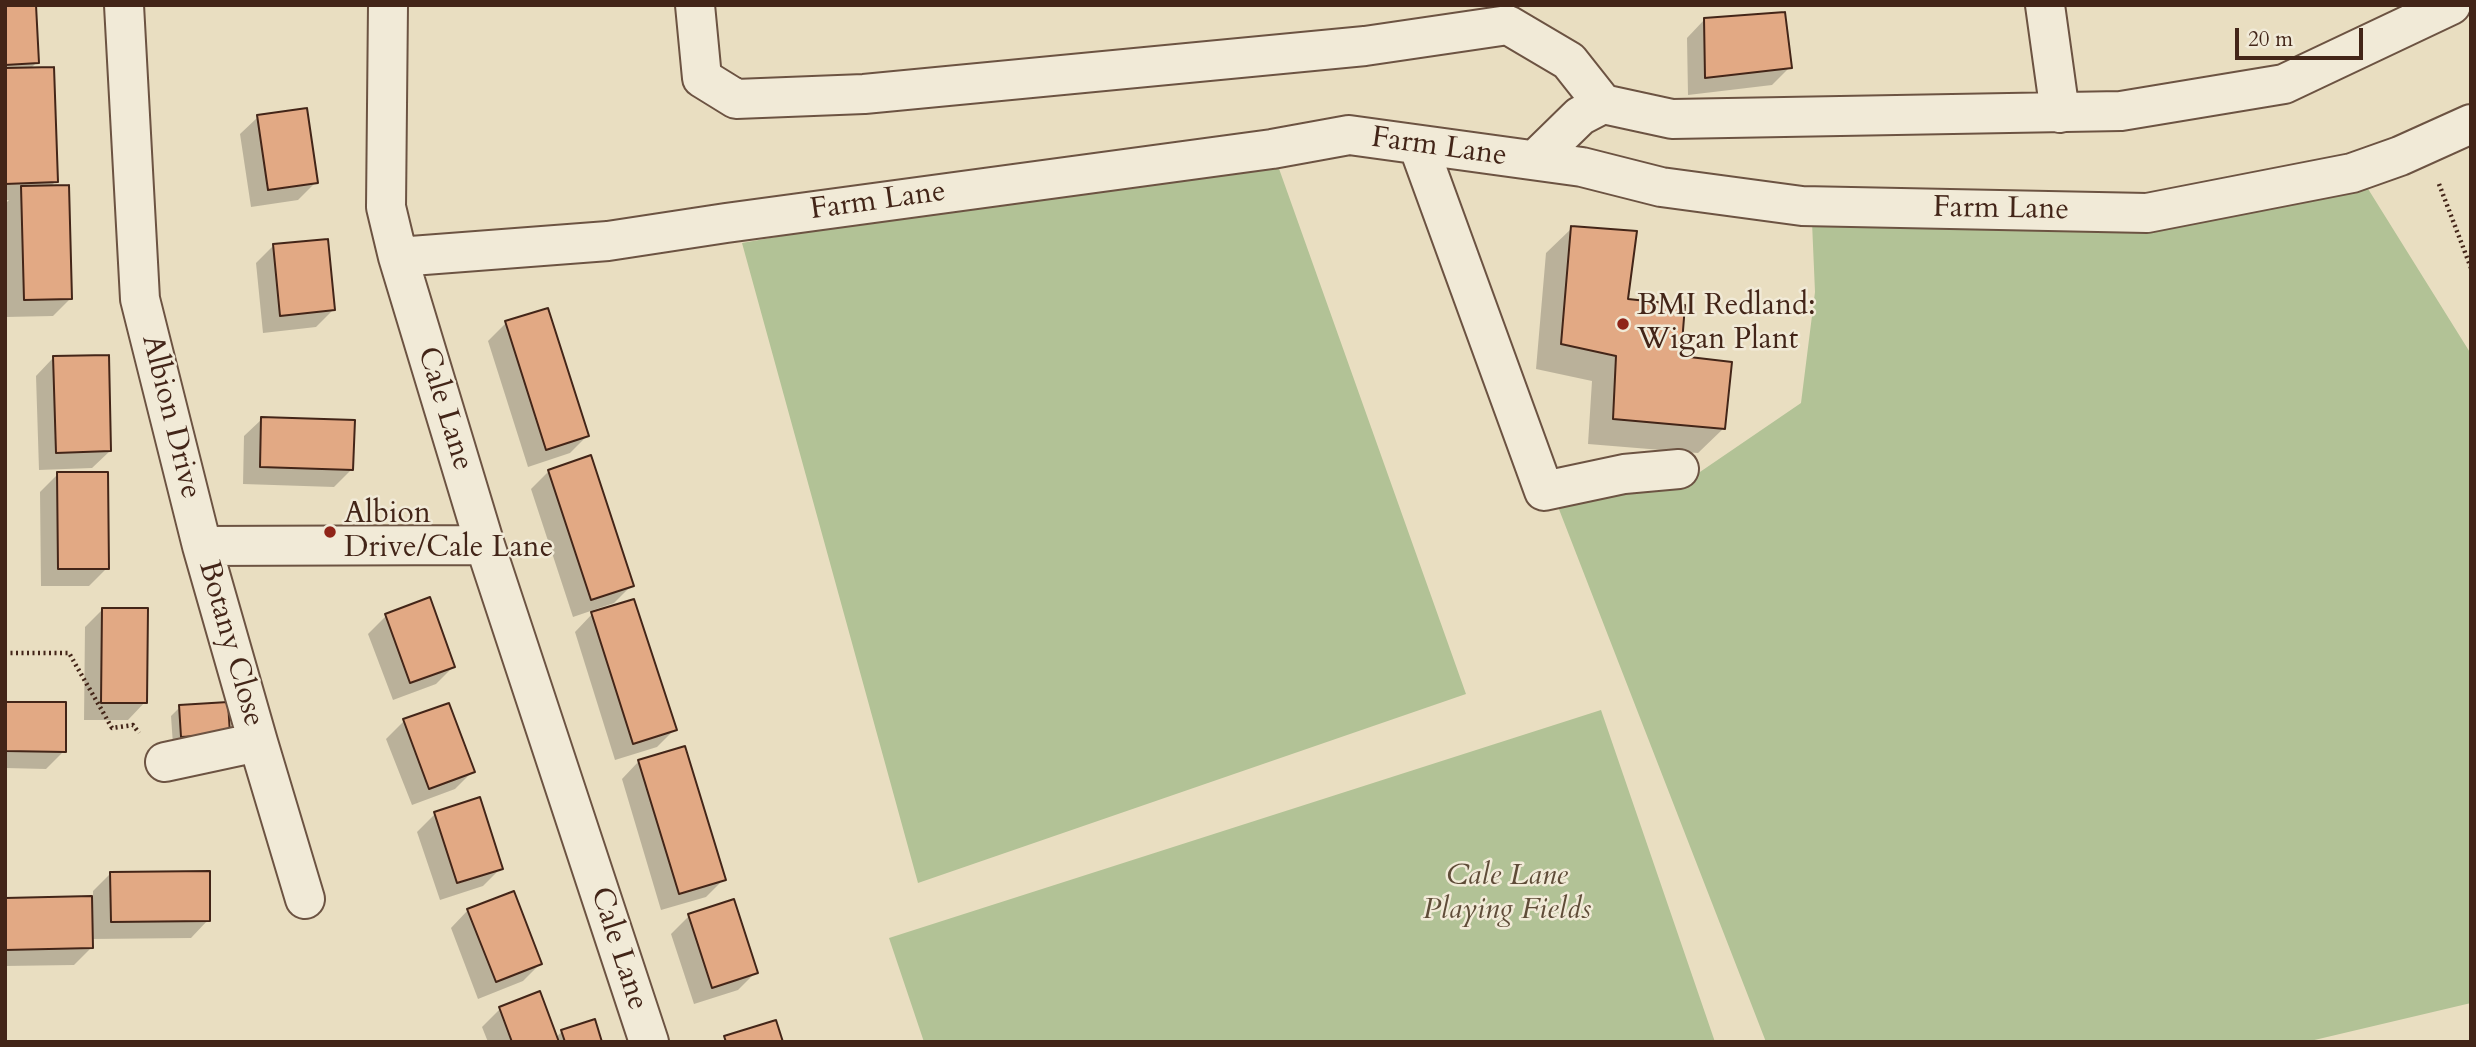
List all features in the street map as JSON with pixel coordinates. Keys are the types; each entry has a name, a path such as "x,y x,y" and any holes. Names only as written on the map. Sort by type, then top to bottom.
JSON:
{"street":[{"name":"Albion Drive","path":"124,5 140,299 202,546"},
{"name":"Cale Lane","path":"388,5 386,207 398,257 485,545 649,1042"},
{"path":"695,5 702,78 736,99 864,94 1365,46 1508,25 1569,61 1603,104 1672,119 2121,111 2284,84 2451,5"},
{"path":"2045,5 2060,113"},
{"path":"1535,160 1580,116 1603,104"},
{"name":"Farm Lane","path":"398,257 608,241 1272,149 1349,135 1582,167 1661,187 1802,206 2147,213 2352,173 2400,156 2471,124"},
{"path":"1418,145 1544,491 1624,474 1679,469"},
{"path":"202,546 485,545"},
{"name":"Botany Close","path":"202,546 305,899"},
{"name":"Botany Close","path":"165,762 258,742"}],"path":[{"path":"2425,145 2471,268"},
{"path":"5,653 69,653 112,728 132,725 165,762"}],"green space":[{"path":"1272,149 1466,694 918,883 742,243"},
{"path":"2365,184 2471,354 2471,1003 2306,1042 1766,1042 1555,499 1697,474 1801,403 1815,292 1812,222"},
{"name":"Cale Lane Playing Fields","path":"1601,710 1715,1042 924,1042 889,938"}],"building":[{"path":"5,5 36,5 39,63 5,65"},
{"path":"1785,12 1792,68 1705,78 1704,18"},
{"path":"54,67 58,182 5,184 5,68"},
{"path":"307,108 318,183 268,190 257,115"},
{"path":"69,185 72,299 24,300 21,186"},
{"name":"BMI Redland: Wigan Plant","path":"1571,226 1637,231 1628,299 1685,305 1681,356 1732,362 1725,429 1613,419 1616,356 1561,344"},
{"path":"328,239 335,310 280,316 273,244"},
{"path":"548,308 589,436 546,450 505,321"},
{"path":"109,355 111,451 56,453 53,356"},
{"path":"261,417 355,420 353,470 260,467"},
{"path":"591,455 634,586 591,600 548,470"},
{"path":"57,472 108,472 109,569 58,569"},
{"path":"430,597 455,667 410,683 385,614"},
{"path":"634,599 677,730 633,744 591,612"},
{"path":"102,608 148,608 147,703 101,703"},
{"path":"5,702 66,702 66,752 5,751"},
{"path":"228,702 230,734 181,737 179,705"},
{"path":"449,703 475,772 429,789 403,719"},
{"path":"685,746 726,880 679,894 638,760"},
{"path":"480,797 503,869 457,883 434,812"},
{"path":"210,871 210,921 111,922 110,872"},
{"path":"514,891 542,964 496,982 467,909"},
{"path":"92,896 93,948 5,950 5,898"},
{"path":"734,899 758,973 712,988 688,914"},
{"path":"540,991 559,1042 512,1042 499,1007"},
{"path":"595,1019 602,1042 565,1042 561,1030"},
{"path":"776,1020 783,1042 726,1042 724,1036"}],"place":[{"name":"BMI Redland: Wigan Plant","path":"1623,324"},
{"name":"Albion Drive/Cale Lane","path":"330,532"}]}
